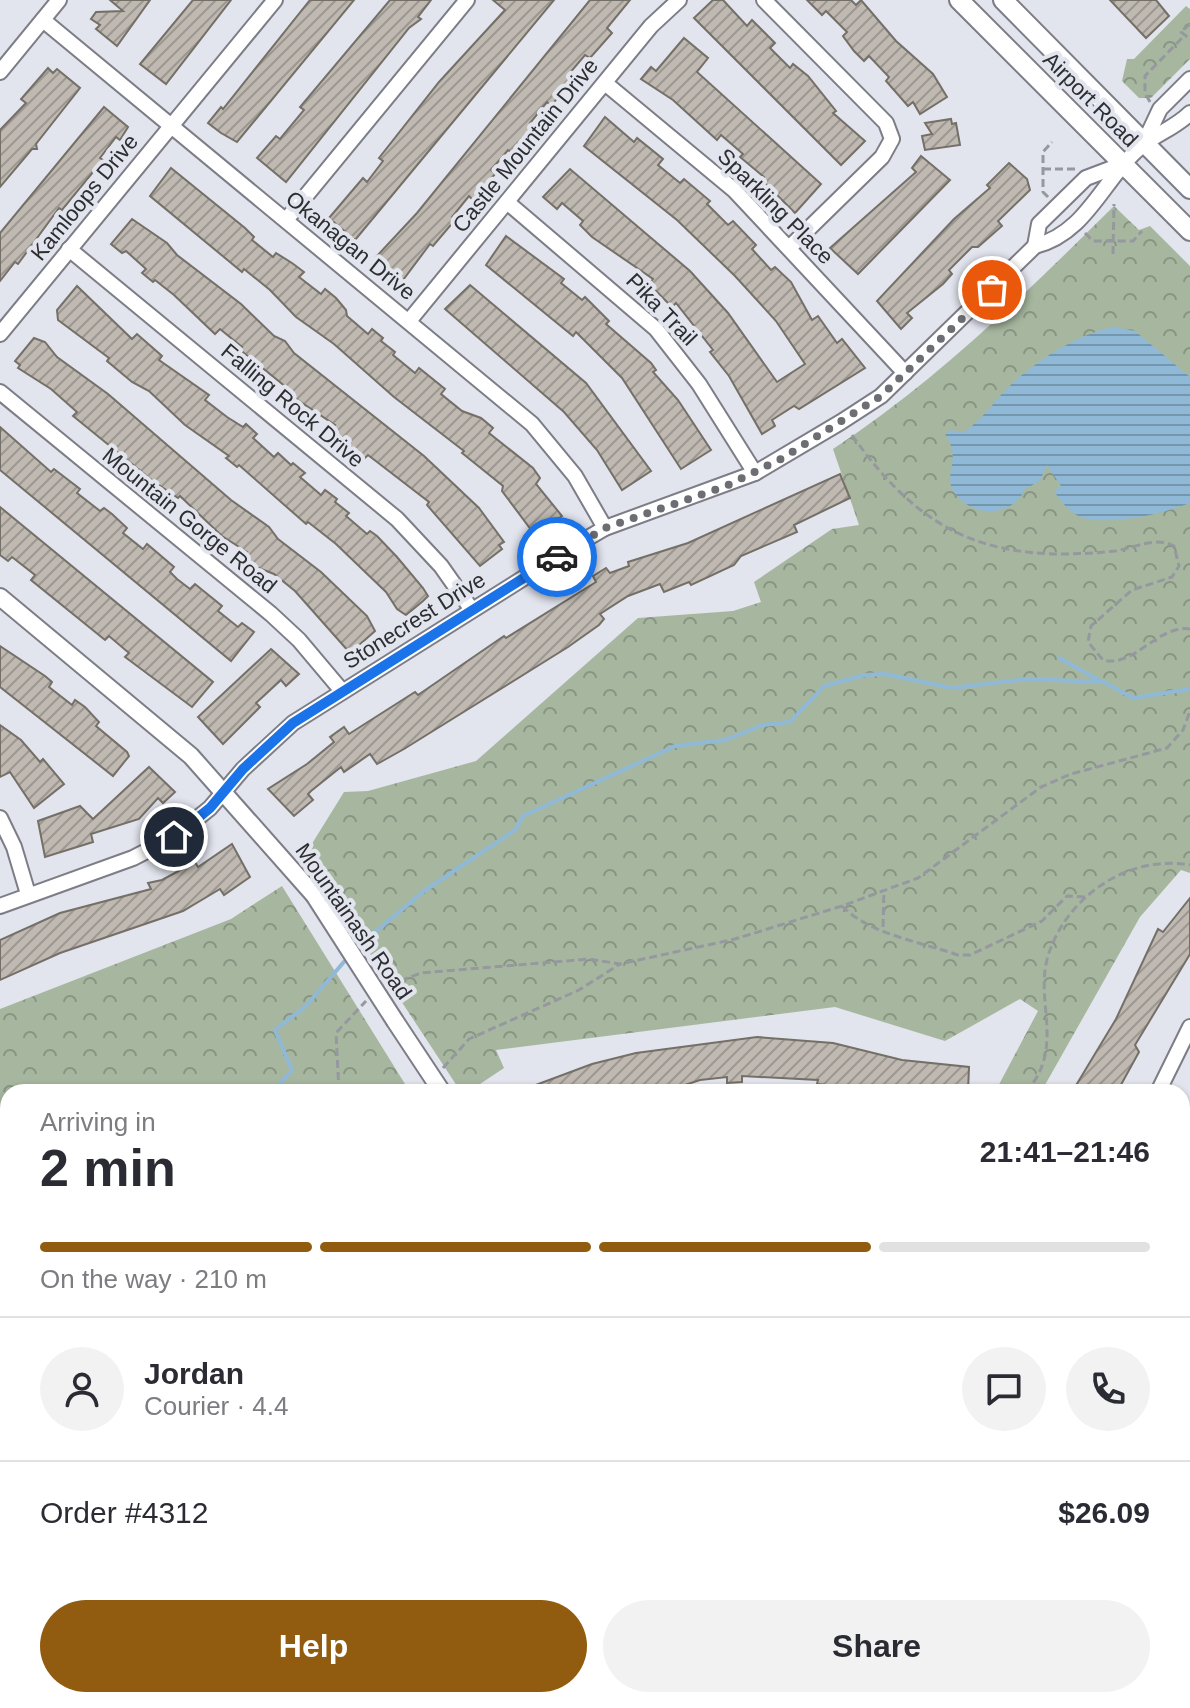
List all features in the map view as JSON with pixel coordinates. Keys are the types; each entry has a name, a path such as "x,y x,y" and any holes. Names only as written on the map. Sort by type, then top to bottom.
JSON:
{"main road":[{"name":"Airport Road","path":"959,0 1190,231"},
{"name":"Airport Road","path":"1003,0 1190,189"}],"street":[{"path":"0,72 59,0"},
{"name":"Kamloops Drive","path":"0,334 275,0"},
{"path":"286,220 467,0"},
{"name":"Castle Mountain Drive","path":"409,321 651,26 679,0"},
{"path":"764,0 886,123 892,139 882,157 790,247"},
{"name":"Okanagan Drive","path":"43,20 409,321 546,439 575,476 605,528"},
{"path":"1144,144 1160,109 1190,79"},
{"name":"Sparkling Place","path":"605,83 734,190 905,373"},
{"path":"1144,144 1176,127 1190,113"},
{"name":"Stonecrest Drive","path":"0,906 155,848 189,825 278,735 472,610 605,528 755,473 881,396 1035,246 1057,241 1103,195 1123,164 1144,144"},
{"name":"Stonecrest Drive","path":"1035,246 1039,224 1086,178 1123,164"},
{"name":"Pika Trail","path":"507,202 656,329 699,384 755,473"},
{"name":"Falling Rock Drive","path":"69,249 397,519 441,566 472,610"},
{"name":"Mountain Gorge Road","path":"0,392 271,614 299,640 342,691"},
{"name":"Mountainash Road","path":"0,597 176,742 225,790 314,895 437,1084"},
{"path":"0,818 14,847 28,894"},
{"path":"1162,1084 1190,1027"}],"path":[{"path":"1150,102 1145,93 1145,76 1183,37 1183,27 1190,24"},
{"path":"1183,37 1190,39"},
{"path":"1049,198 1043,192 1043,152 1052,142"},
{"path":"1043,169 1079,169"},
{"path":"1113,254 1114,204"},
{"path":"1085,233 1093,241 1114,242 1133,241 1142,231"},
{"path":"852,435 902,497 946,527 986,545 1019,552 1068,553 1116,550 1161,541 1174,546 1179,566 1172,577 1132,590 1091,626 1088,642 1103,660 1119,662 1174,631 1190,629"},
{"path":"439,1084 469,1039 579,990 620,964 735,939 842,906 918,878 1041,787 1071,774 1167,748 1183,730 1190,711"},
{"path":"1031,1084 1041,1068 1047,1043 1047,957 1063,925 1099,883 1150,867 1190,865"},
{"path":"884,891 884,929"},
{"path":"842,906 853,917 884,929 958,955 970,955 1042,921 1067,896 1085,897"},
{"path":"382,990 421,973 589,959 620,964"},
{"path":"339,1084 336,1033 371,998"},
{"path":"0,1138 0,1147"}],"green space":[{"path":"1186,6 1190,9 1190,59 1151,98 1139,98 1122,81 1127,59 1134,59"},
{"path":"1114,206 1139,230 1150,226 1190,266 1190,873 1181,870 1140,917 1046,1084 999,1084 1038,1011 1020,999 945,1041 835,1007 496,1050 504,1068 480,1084 456,1084 305,855 344,792 368,791 476,761 638,618 733,611 761,602 754,582 832,529 859,525 833,449 908,395 1014,303"},
{"path":"282,886 405,1084 0,1084 0,1009 231,919"}],"water":[{"path":"1113,327 1135,331 1190,377 1190,503 1126,519 1083,518 1068,509 1054,491 1061,486 1047,465 1040,481 1025,489 1011,505 1002,509 981,510 962,501 951,485 953,459 945,434 951,430 964,432 1016,380 1050,355 1087,335"}],"building":[{"path":"110,0 150,0 117,46 96,29 100,25 91,19 96,12 123,11"},
{"path":"193,0 231,0 166,84 140,64"},
{"path":"310,0 354,0 237,142 221,133 208,123 221,107 223,109"},
{"path":"390,0 431,0 418,17 421,19 409,28 286,182 257,158 276,136 280,139 304,110 300,107"},
{"path":"493,0 554,0 355,240 329,218 363,178 367,182 383,161 379,158 439,82 505,10"},
{"path":"590,0 630,0 607,28 612,33 590,58 585,55 568,75 573,79 551,106 547,102 530,123 534,126 512,153 508,150 491,170 495,174 473,200 469,196 452,217 455,220 433,246 430,244 403,280 376,257 417,213"},
{"path":"713,0 723,0 747,26 752,20 775,43 770,48 790,68 793,64 808,76 836,111 833,113 865,141 841,165 694,18"},
{"path":"807,0 851,0 856,5 861,0 896,41 933,74 947,97 920,114 913,102 908,106 886,81 889,77 869,56 864,61 854,51 843,36 847,32 826,11 822,15"},
{"path":"1110,0 1156,0 1169,16 1146,38"},
{"path":"684,38 708,58 697,72 821,184 795,213 762,180 764,177 740,157 743,154 721,135 717,140 673,100 641,79 651,67 656,71"},
{"path":"48,68 53,73 57,69 80,88 36,144 37,149 32,149 0,187 0,130 26,103 21,99"},
{"path":"104,107 128,127 120,140 116,137 100,158 103,160 62,210 59,208 18,264 15,262 0,281 0,233"},
{"path":"605,117 634,142 637,138 663,159 658,165 680,183 684,179 710,201 707,204 728,225 733,221 756,245 752,249 771,270 775,267 791,282 812,320 818,316 837,343 842,339 865,368 799,409 794,406 772,420 775,426 762,434 729,376 710,352 713,350 676,303 672,307 649,284 653,279 592,237 580,225 583,221 562,203 557,209 543,197 570,169 690,271 728,313 777,382 805,364 776,321 735,276 677,220 584,146"},
{"path":"951,119 952,124 956,123 960,145 925,150 922,136 932,134 925,123"},
{"path":"921,156 950,180 858,274 830,248 916,172 912,168"},
{"path":"1009,163 1027,179 1030,190 998,221 1002,226 978,247 972,247 949,270 952,274 943,284 907,313 912,318 901,329 877,301 954,219 990,188 987,185"},
{"path":"171,168 245,228 254,237 252,240 273,257 276,253 292,263 304,272 299,277 321,294 325,289 336,298 347,316 368,334 372,329 383,338 381,341 395,352 393,355 415,373 419,368 445,389 441,394 462,411 481,418 493,428 489,433 533,468 540,478 536,484 562,516 535,535 502,491 503,486 462,453 464,451 394,397 334,344 296,317 270,290 244,269 242,272 150,196"},
{"path":"132,219 167,243 177,255 241,304 274,336 285,341 294,353 424,456 479,508 504,542 499,545 502,549 480,566 427,505 429,502 368,455 365,458 331,430 335,425 283,390 286,387 239,349 242,347 220,329 215,334 174,295 142,273 146,269 126,251 122,253 111,244"},
{"path":"506,236 564,279 561,283 582,300 585,297 609,321 606,324 651,363 656,370 653,372 678,400 711,450 681,469 622,378 576,332 573,336 486,265"},
{"path":"470,285 586,383 651,471 622,490 597,450 564,412 445,309"},
{"path":"77,286 132,339 137,334 162,356 159,360 209,395 205,400 243,427 246,424 257,434 253,438 274,457 278,453 291,465 293,463 305,473 300,477 321,495 325,490 337,499 335,502 349,513 346,516 367,534 370,531 377,536 428,596 406,615 397,609 386,592 336,544 308,522 306,524 239,465 237,467 226,458 229,456 185,425 149,391 132,382 107,361 109,358 58,320 57,310"},
{"path":"34,338 45,342 57,357 108,394 231,500 269,527 278,539 321,572 367,616 375,631 350,653 295,591 274,574 256,567 244,557 247,552 222,536 180,496 178,498 153,481 73,416 77,412 51,389 18,368 20,365 15,361"},
{"path":"0,427 51,472 54,469 80,489 77,493 100,511 104,508 112,514 127,528 123,533 143,549 147,544 174,567 170,572 177,579 190,589 195,584 222,606 218,611 238,627 242,623 254,632 231,661 0,470"},
{"path":"840,474 850,498 794,525 797,532 741,556 734,565 691,585 689,582 664,592 660,584 628,596 600,614 604,619 599,625 568,647 404,749 377,764 370,754 344,772 341,767 308,794 313,800 294,816 268,789 334,742 330,737 344,727 349,734 415,692 418,695 504,636 506,638 596,582 593,576 606,568 610,573 629,566 628,562 688,543"},
{"path":"0,507 213,682 192,707 125,657 129,653 109,636 105,640 31,580 35,575 12,557 8,561 0,555"},
{"path":"0,646 45,676 52,682 49,687 72,705 75,700 85,707 99,722 96,726 127,752 129,756 113,776 0,687"},
{"path":"271,649 299,674 286,686 281,680 256,703 260,707 223,744 198,717"},
{"path":"0,725 21,740 40,762 43,759 64,784 34,808 10,772 0,777"},
{"path":"149,767 175,792 163,803 158,798 139,819 91,834 93,842 45,857 38,821 80,806 93,819"},
{"path":"232,844 250,877 224,895 220,889 183,911 60,953 0,980 0,940 60,913 151,889 148,883 162,880 195,862 198,867"},
{"path":"1190,898 1190,954 1135,1045 1139,1052 1121,1084 1077,1084 1116,1019 1158,929 1163,932"},
{"path":"757,1037 833,1043 902,1060 969,1067 968,1084 817,1084 818,1080 742,1076 742,1082 727,1083 727,1077 688,1084 538,1084 592,1064 636,1053"}],"waterway":[{"path":"1059,658 1099,680"},
{"path":"355,949 424,891 515,830 523,816 675,746 725,740 763,725 790,722 824,686 865,675 885,674 952,688 1026,679 1104,682 1133,698 1190,689"},
{"path":"280,1084 292,1070 275,1030 306,1006 349,956"}],"way so far":[{"path":"557,557 621,521 726,486 781,459 881,396 992,290"}],"route":[{"path":"174,837 210,808 243,769 293,723 557,557"}]}
